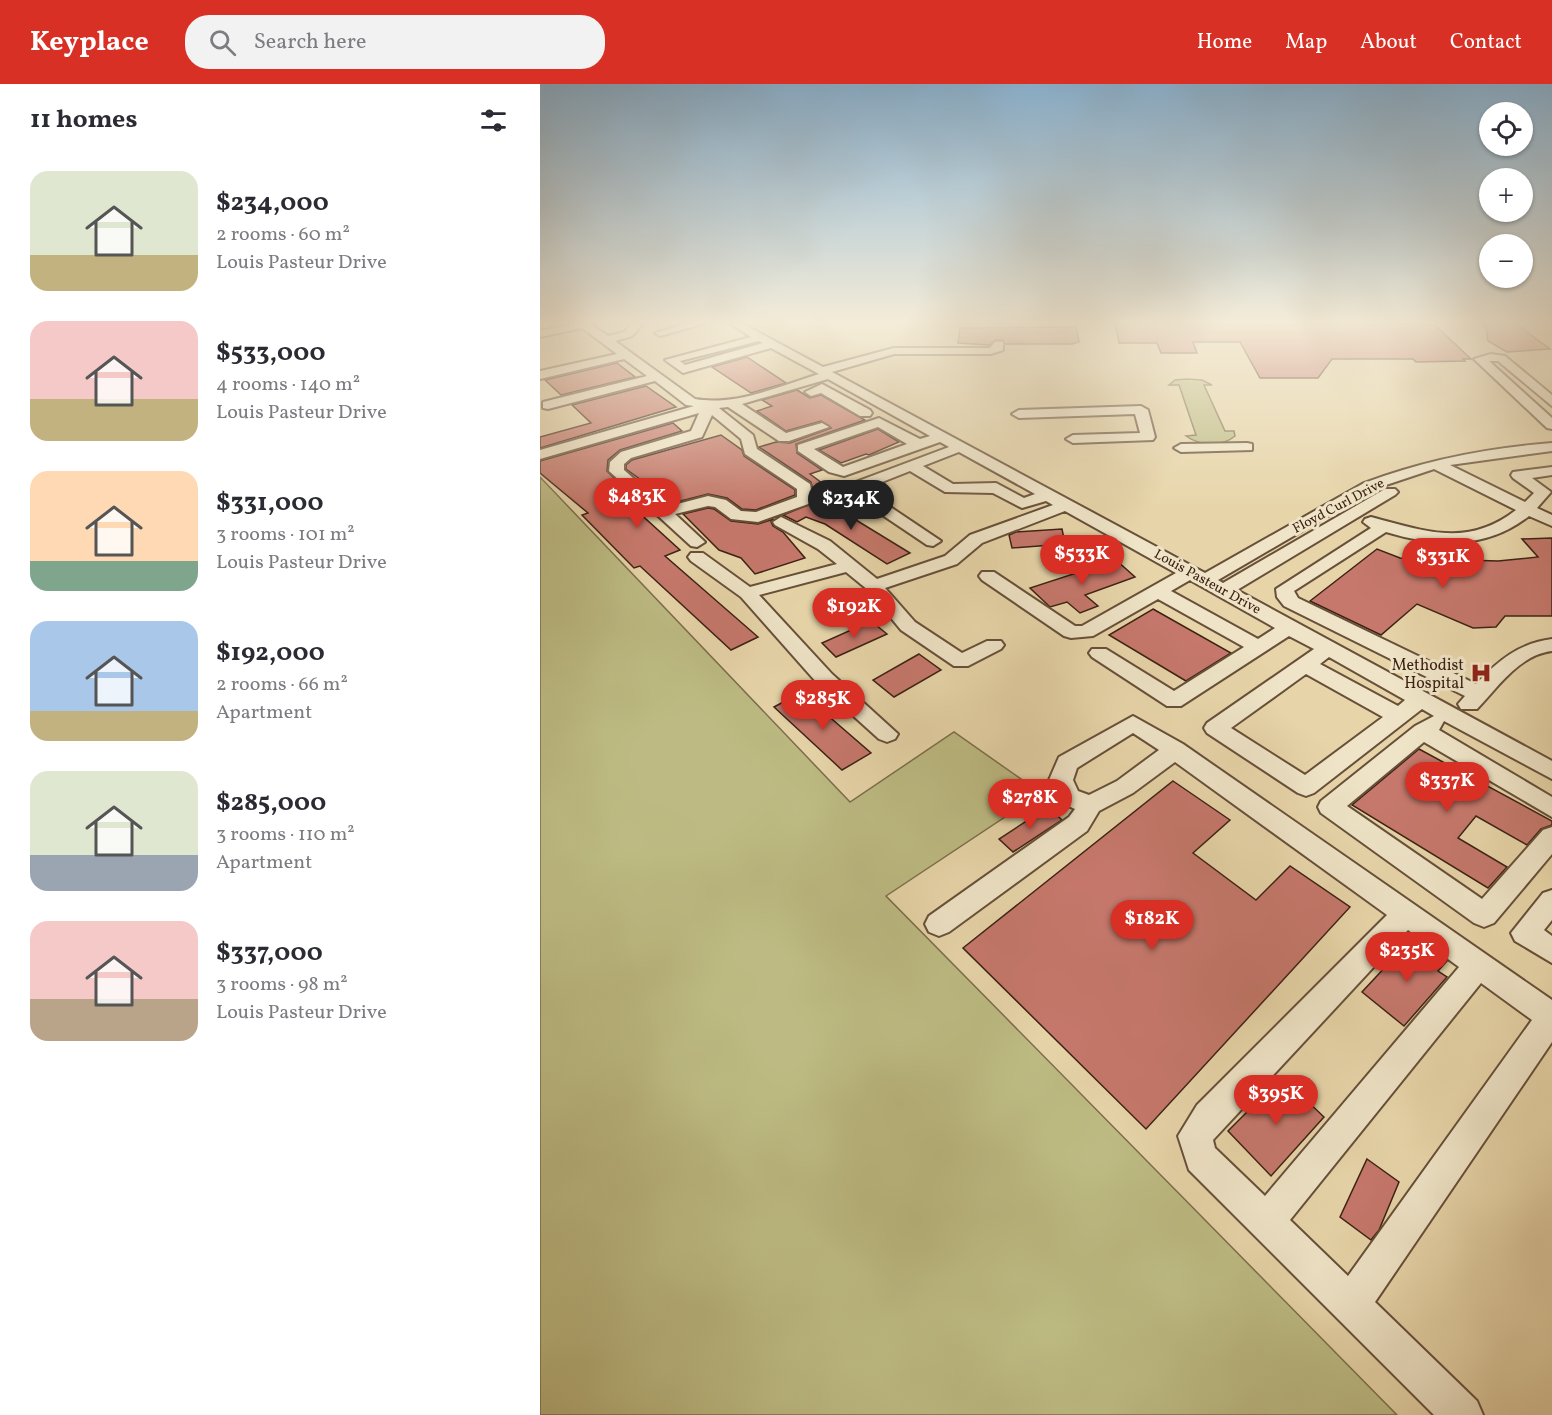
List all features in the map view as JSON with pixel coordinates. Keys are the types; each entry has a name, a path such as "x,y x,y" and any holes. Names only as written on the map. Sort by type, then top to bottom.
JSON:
{"street":[{"path":"549,405 633,386"},
{"path":"583,404 640,386"},
{"path":"663,512 708,501 720,503 737,516 758,517 805,500 805,487 750,451 748,438 709,406 691,402 669,386"},
{"path":"540,455 709,406 731,403 788,386"},
{"name":"Louis Pasteur Drive","path":"851,386 1421,699 1546,760"},
{"path":"1510,386 1552,425"},
{"path":"1534,386 1552,402"},
{"path":"743,411 822,388 865,413"},
{"path":"731,403 784,438 887,406"},
{"path":"709,406 697,434 626,455 617,462 616,471 663,512 697,549 747,592 825,679 887,734"},
{"path":"1019,414 1141,410 1148,437 1073,439"},
{"path":"919,445 879,422 802,448 834,469 844,472 919,445 942,436"},
{"path":"1046,426 1144,423"},
{"path":"933,541 865,497 858,486 961,447"},
{"path":"1181,448 1247,447"},
{"name":"Floyd Curl Drive","path":"1224,590 1387,494 1494,452 1552,447"},
{"name":"Floyd Curl Drive","path":"988,576 1071,632 1086,632 1159,592 1198,576 1369,486 1435,464 1456,467 1552,457"},
{"path":"911,465 950,489 996,488 1022,503 1049,495"},
{"path":"1456,467 1542,499"},
{"path":"1552,471 1518,475 1542,499 1552,521"},
{"path":"1353,513 1404,534 1436,537 1480,535 1491,534 1542,499"},
{"path":"874,586 951,560 976,539 1067,504"},
{"path":"781,522 824,545 874,586 908,626 961,662 994,645"},
{"path":"1383,527 1285,589 1286,597 1291,602 1478,694"},
{"path":"747,592 849,566"},
{"path":"1159,592 1258,647"},
{"path":"1099,653 1174,701 1290,627"},
{"path":"1552,645 1543,645 1514,660 1478,694 1451,715 1423,731 1330,807 1484,915 1552,837"},
{"path":"1329,648 1215,728 1306,787 1421,699"},
{"path":"1306,665 1399,716"},
{"path":"1091,805 1069,797 1061,780 1066,763 1133,723 1175,750 1552,1016 1351,1305"},
{"path":"1423,731 1552,808"},
{"path":"939,924 1078,824 1091,805 1125,787 1175,750"},
{"path":"1552,901 1525,933 1552,951"},
{"path":"1406,914 1209,1117 1195,1136 1201,1158 1463,1415"},
{"path":"1266,1222 1479,965"}],"shaded area":[{"path":"1179,386 1205,386 1225,431 1234,431 1235,436 1224,442 1211,444 1198,442 1186,436 1196,435"},
{"path":"540,477 850,802 954,732 1041,793 886,896 1397,1415 540,1415"}],"building":[{"path":"552,386 598,386 561,395"},
{"path":"646,386 676,407 540,448 540,437 591,423 572,405"},
{"path":"741,386 775,386 751,393"},
{"path":"797,390 810,398 821,395 865,420 796,444 797,453 822,470 810,474 826,486 813,490 811,482 759,447 776,442 790,443 831,428 821,421 786,431 757,411 772,406 762,400"},
{"path":"673,423 682,431 620,450 608,460 607,471 623,487 614,490 680,550 665,556 758,637 731,650 640,566 634,568 582,515 588,513 540,473 540,461"},
{"path":"878,429 899,442 869,455 841,463 819,450"},
{"path":"721,435 742,450 744,456 795,490 795,495 756,510 742,509 727,498 708,494 673,503 626,469 626,465 632,460"},
{"path":"815,502 858,518 856,520 910,553 887,564 825,524 806,517 797,522 783,515"},
{"path":"708,508 714,509 731,521 758,524 774,519 771,522 773,526 783,532 805,558 755,574 741,558 719,550 683,514"},
{"path":"1062,529 1065,544 1012,548 1009,535 1016,532"},
{"path":"1552,538 1552,616 1505,616 1496,627 1473,628 1417,604 1381,635 1310,601 1377,549 1400,558 1498,561 1538,557 1522,539"},
{"path":"1116,560 1135,577 1085,595 1098,606 1080,613 1067,602 1050,607 1030,588"},
{"path":"1153,609 1231,653 1186,681 1109,635"},
{"path":"871,621 887,634 836,657 822,643"},
{"path":"919,654 941,670 894,697 873,680"},
{"path":"802,692 871,753 842,770 774,707"},
{"path":"1419,749 1552,821 1552,825 1541,829 1527,845 1476,816 1458,838 1507,867 1488,888 1352,805"},
{"path":"1173,781 1230,820 1193,853 1256,900 1290,866 1350,907 1146,1129 963,948"},
{"path":"1048,807 1062,820 1013,852 999,839"},
{"path":"1420,942 1447,961 1438,971 1447,977 1404,1026 1362,992 1403,948 1410,953"},
{"path":"1282,1077 1324,1117 1271,1176 1228,1131"},
{"path":"1367,1159 1399,1182 1379,1230 1371,1240 1340,1217"}],"place":[{"name":"Methodist Hospital","path":"1481,673"}]}
